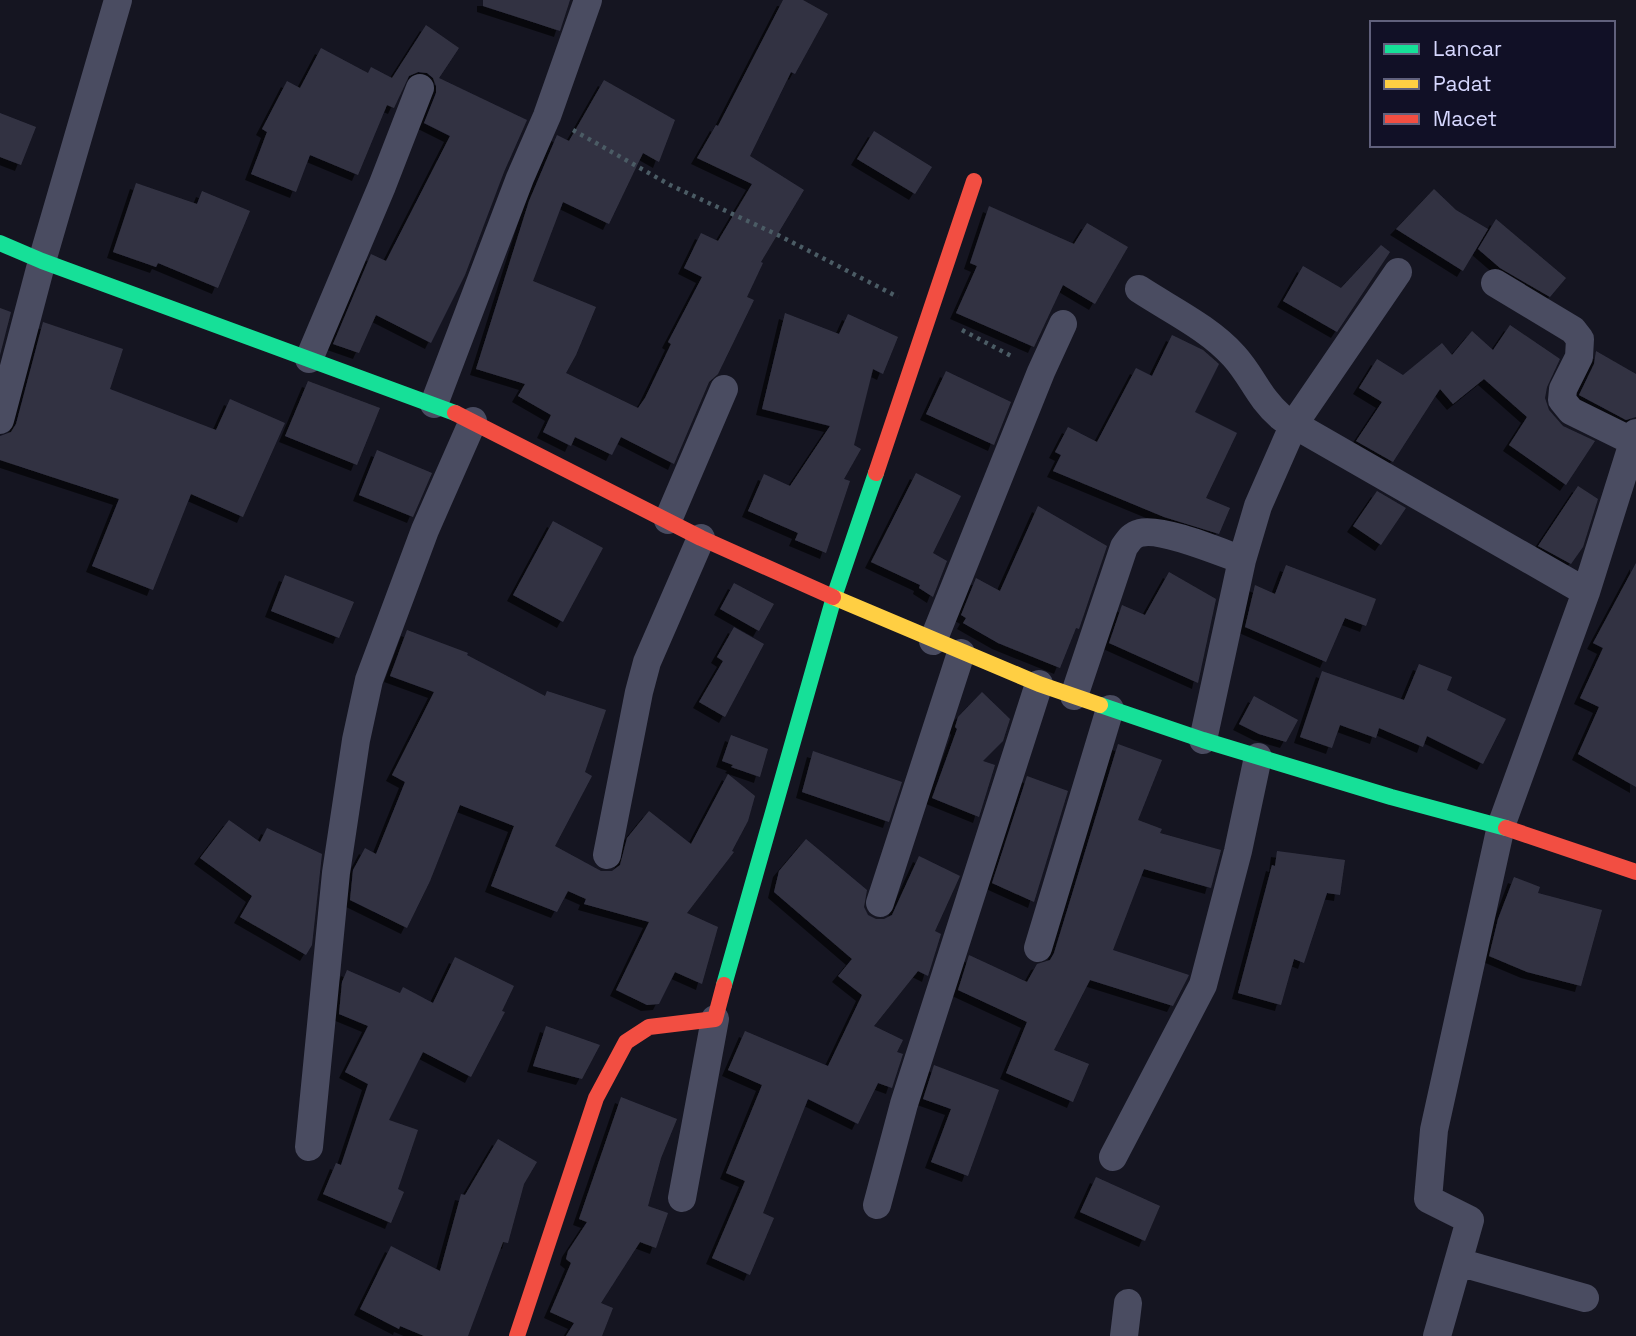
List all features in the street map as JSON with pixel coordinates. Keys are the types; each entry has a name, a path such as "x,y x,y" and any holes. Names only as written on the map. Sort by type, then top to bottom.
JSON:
{"street":[{"path":"0,420 42,261 118,0"},
{"path":"433,404 520,178 547,116 588,0"},
{"path":"309,359 383,187 420,88"},
{"path":"682,1198 715,1019 834,597 974,181"},
{"path":"0,243 42,261 433,404 473,421 701,538 933,641 1040,684 1203,740 1391,797 1501,826 1636,872"},
{"path":"1203,740 1242,560 1258,506 1294,424 1398,272"},
{"path":"1437,1336 1470,1220 1428,1199 1434,1130 1501,826 1586,592 1635,439 1570,411 1562,400 1563,389 1578,357 1580,339 1573,330 1495,283"},
{"path":"1139,289 1215,339 1235,357 1268,406 1294,424 1586,592"},
{"path":"933,641 1041,372 1063,324"},
{"path":"668,520 724,390"},
{"path":"309,1147 336,873 356,740 369,680 425,530 473,421"},
{"path":"1074,696 1124,547 1131,537 1143,532 1180,538 1242,560"},
{"path":"607,855 647,662 701,538"},
{"path":"880,903 961,653"},
{"path":"877,1205 904,1104 1040,684"},
{"path":"1038,948 1110,709"},
{"path":"1113,1157 1203,985 1238,851 1258,757"},
{"path":"517,1336 596,1098 626,1042 649,1027 715,1019"},
{"path":"1458,1262 1585,1298"},
{"path":"1124,1336 1128,1303"}],"path":[{"path":"547,116 670,185 780,236 1041,372"}],"building":[{"path":"483,0 570,0 560,31 483,6"},
{"path":"783,0 803,0 828,14 795,74 791,72 750,156 804,190 761,262 763,263 747,297 754,300 718,374 709,382 674,464 621,437 612,455 575,437 571,446 543,432 551,415 518,396 525,384 476,369 529,201 557,135 569,141 604,80 675,120 659,162 643,153 609,224 563,202 533,281 596,307 566,373 638,408 702,277 684,268 701,233 718,241 752,184 697,158 716,125 718,126"},
{"path":"426,25 459,48 439,78 527,120 465,275 431,343 376,315 359,353 333,344 371,254 386,261 450,136 424,123 436,93 433,78 427,73 418,72 409,76 394,108 387,105 358,175 310,155 296,192 251,174 267,132 262,129 287,81 300,88 321,48 368,73 371,67 392,78"},
{"path":"0,113 36,127 21,165 0,157"},
{"path":"874,131 932,167 915,194 857,159"},
{"path":"136,183 197,204 202,191 250,211 218,288 158,263 156,267 113,252"},
{"path":"1434,189 1456,210 1488,229 1463,271 1396,229"},
{"path":"989,206 1074,244 1087,223 1128,247 1095,304 1063,285 1034,347 956,313 977,266 970,263"},
{"path":"1496,219 1566,278 1550,297 1500,268 1478,249"},
{"path":"1381,245 1390,252 1337,332 1283,301 1303,266 1341,288"},
{"path":"0,308 11,312 0,355"},
{"path":"785,313 839,334 848,314 898,337 883,374 873,369 854,445 861,449 844,479 850,481 826,553 795,540 798,533 748,511 764,474 790,486 830,426 762,409"},
{"path":"43,322 123,349 110,389 216,430 230,399 285,423 243,517 191,494 153,590 92,566 119,499 0,460 0,436 11,432 16,424"},
{"path":"1510,325 1560,359 1547,387 1545,398 1549,410 1563,426 1595,441 1566,485 1509,445 1527,417 1484,379 1453,404 1440,389 1393,462 1356,441 1382,402 1359,388 1377,359 1403,375 1442,343 1452,355 1472,331 1493,350"},
{"path":"1172,335 1203,350 1219,364 1195,412 1237,433 1206,498 1230,508 1219,534 1164,517 1053,471 1061,455 1055,452 1068,427 1097,442 1136,368 1152,376"},
{"path":"1596,351 1636,374 1636,417 1626,420 1579,395 1594,364"},
{"path":"946,371 1011,402 994,445 926,414"},
{"path":"308,381 380,408 357,465 285,436"},
{"path":"377,450 432,473 413,517 359,495"},
{"path":"916,473 961,496 933,553 947,561 933,597 919,588 920,585 871,562"},
{"path":"1578,486 1598,499 1583,547 1571,564 1538,546"},
{"path":"1377,491 1406,508 1381,545 1353,526"},
{"path":"1038,506 1107,546 1079,629 1076,628 1060,668 998,643 963,623 966,618 961,615 976,578 1000,591"},
{"path":"553,521 603,548 563,622 513,595"},
{"path":"1636,563 1636,787 1578,754 1599,707 1580,698 1603,648 1593,643"},
{"path":"1286,565 1376,599 1366,626 1345,618 1326,662 1245,627 1255,585 1275,594"},
{"path":"1169,572 1216,599 1198,683 1109,643 1122,605 1145,615"},
{"path":"285,575 354,602 339,638 271,611"},
{"path":"734,583 774,604 759,631 720,609"},
{"path":"734,627 764,644 725,717 699,702 723,661 717,657"},
{"path":"407,630 468,653 467,655 545,696 547,691 606,710 585,772 592,776 555,846 601,871 612,871 620,865 627,838 649,811 691,844 728,774 755,796 748,821 732,851 734,852 687,913 718,927 702,984 675,972 659,1004 647,1005 616,990 649,922 584,904 586,899 568,891 557,912 491,886 514,826 460,805 430,881 407,928 350,900 353,870 365,848 376,854 405,782 392,775 434,692 390,676"},
{"path":"1419,664 1452,677 1447,690 1506,719 1483,764 1427,736 1423,747 1379,728 1376,738 1340,725 1332,748 1300,737 1322,671 1404,700"},
{"path":"982,692 1010,719 1003,741 983,761 995,765 979,817 932,798 957,729 955,727 958,717"},
{"path":"1254,696 1298,720 1286,742 1259,734 1239,724"},
{"path":"731,735 768,749 760,777 722,761"},
{"path":"1118,744 1162,760 1138,820 1162,829 1160,833 1221,850 1211,888 1144,869 1113,950 1189,975 1173,1006 1090,980 1054,1050 1089,1064 1073,1102 1006,1073 1027,1022 958,990 969,955 1027,982 1037,964 1050,960"},
{"path":"813,751 902,782 889,822 802,792"},
{"path":"1027,776 1068,791 1034,902 992,883"},
{"path":"229,820 260,842 267,828 322,854 312,945 306,955 240,917 252,896 200,858"},
{"path":"806,839 867,890 864,907 868,915 876,919 892,915 919,856 960,876 935,931 941,934 928,976 918,971 874,1026 903,1040 897,1052 903,1054 892,1088 878,1083 858,1124 808,1099 763,1213 774,1218 750,1275 712,1258 745,1181 726,1173 762,1085 728,1070 745,1031 828,1066 862,995 838,976 852,959 774,892 779,871"},
{"path":"1277,851 1345,860 1340,895 1327,893 1304,963 1294,959 1281,1005 1238,993"},
{"path":"1514,877 1540,887 1538,893 1602,910 1581,986 1527,972 1489,956 1498,919"},
{"path":"455,957 514,986 502,1011 505,1012 471,1077 423,1052 389,1120 418,1130 398,1189 404,1192 391,1223 323,1194 336,1163 341,1165 368,1084 345,1072 368,1026 339,1014 342,982 347,970 400,993 403,987 433,1003"},
{"path":"546,1026 600,1045 582,1079 533,1066"},
{"path":"934,1065 999,1090 968,1176 931,1162 951,1109 923,1099"},
{"path":"621,1097 677,1119 661,1158 648,1206 668,1213 656,1248 640,1242 601,1303 613,1308 602,1336 566,1336 574,1323 550,1312 571,1263 566,1259 568,1251 587,1222 579,1219"},
{"path":"498,1139 537,1162 524,1184 508,1243 503,1242 468,1336 424,1336 400,1326 399,1329 360,1309 391,1246 440,1271 461,1194 465,1195"},
{"path":"1096,1177 1160,1206 1145,1241 1080,1212"}],"traffic: fast":[{"path":"0,243 42,261 455,413"},
{"path":"724,985 834,597 876,473"},
{"path":"1100,705 1203,740 1391,797 1506,828"}],"traffic: slow":[{"path":"833,597 1039,684 1100,705"}],"traffic: jam":[{"path":"876,473 974,181"},
{"path":"455,413 701,538 833,597"},
{"path":"1506,828 1636,872"},
{"path":"517,1336 596,1098 626,1042 649,1027 715,1019 724,985"}]}
